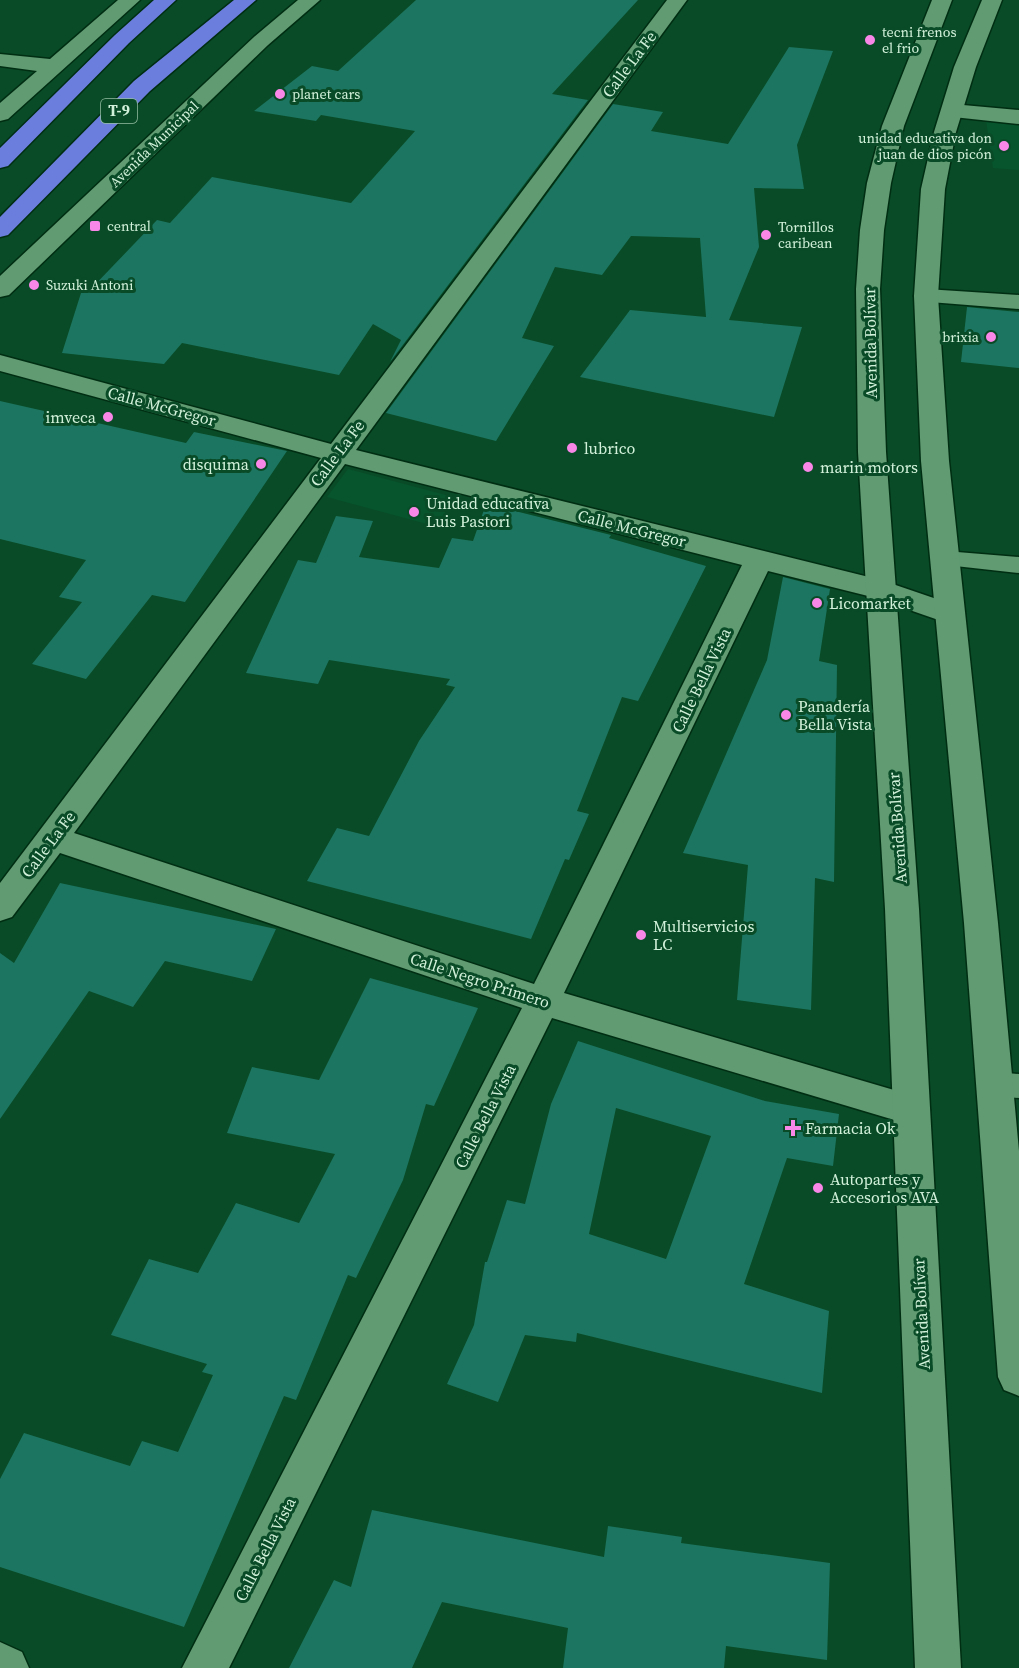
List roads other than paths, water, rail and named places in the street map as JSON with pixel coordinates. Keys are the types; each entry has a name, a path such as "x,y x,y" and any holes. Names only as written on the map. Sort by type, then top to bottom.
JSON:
{"highway":[{"path":"0,161 122,39 166,0"},
{"name":"T-9","path":"0,230 142,86 246,0"}],"street":[{"path":"0,114 129,0"},
{"name":"Avenida Municipal","path":"0,290 261,41 309,0"},
{"name":"Calle La Fe","path":"0,908 677,0"},
{"name":"Avenida Bolívar","path":"938,1668 902,909 871,417 868,289 872,230 879,183 893,126 942,0"},
{"path":"992,0 965,67 933,189 926,296 935,461 950,614 1007,1085 1019,1377"},
{"path":"0,60 53,66"},
{"path":"952,111 1019,117"},
{"path":"926,296 1019,302"},
{"name":"Calle McGregor","path":"0,363 337,454 881,590 950,614"},
{"name":"Calle Bella Vista","path":"205,1668 543,1001 759,560"},
{"name":"Calle Negro Primero","path":"53,838 543,1001 912,1110"},
{"path":"0,1665 6,1668"}],"lane":[{"path":"945,560 1019,565"}],"place":[{"name":"tecni frenos el frio","path":"870,40"},
{"name":"planet cars","path":"280,94"},
{"name":"unidad educativa don juan de dios picón","path":"1004,146"},
{"name":"central","path":"95,226"},
{"name":"Tornillos caribean","path":"766,235"},
{"name":"Suzuki Antoni","path":"34,285"},
{"name":"brixia","path":"991,337"},
{"name":"imveca","path":"108,417"},
{"name":"lubrico","path":"572,448"},
{"name":"disquima","path":"261,464"},
{"name":"marin motors","path":"808,467"},
{"name":"Unidad educativa Luis Pastori","path":"414,512"},
{"name":"Licomarket","path":"817,603"},
{"name":"Panadería Bella Vista","path":"786,715"},
{"name":"Multiservicios LC","path":"641,935"},
{"name":"Farmacia Ok","path":"793,1128"},
{"name":"Autopartes y Accesorios AVA","path":"818,1188"}]}
